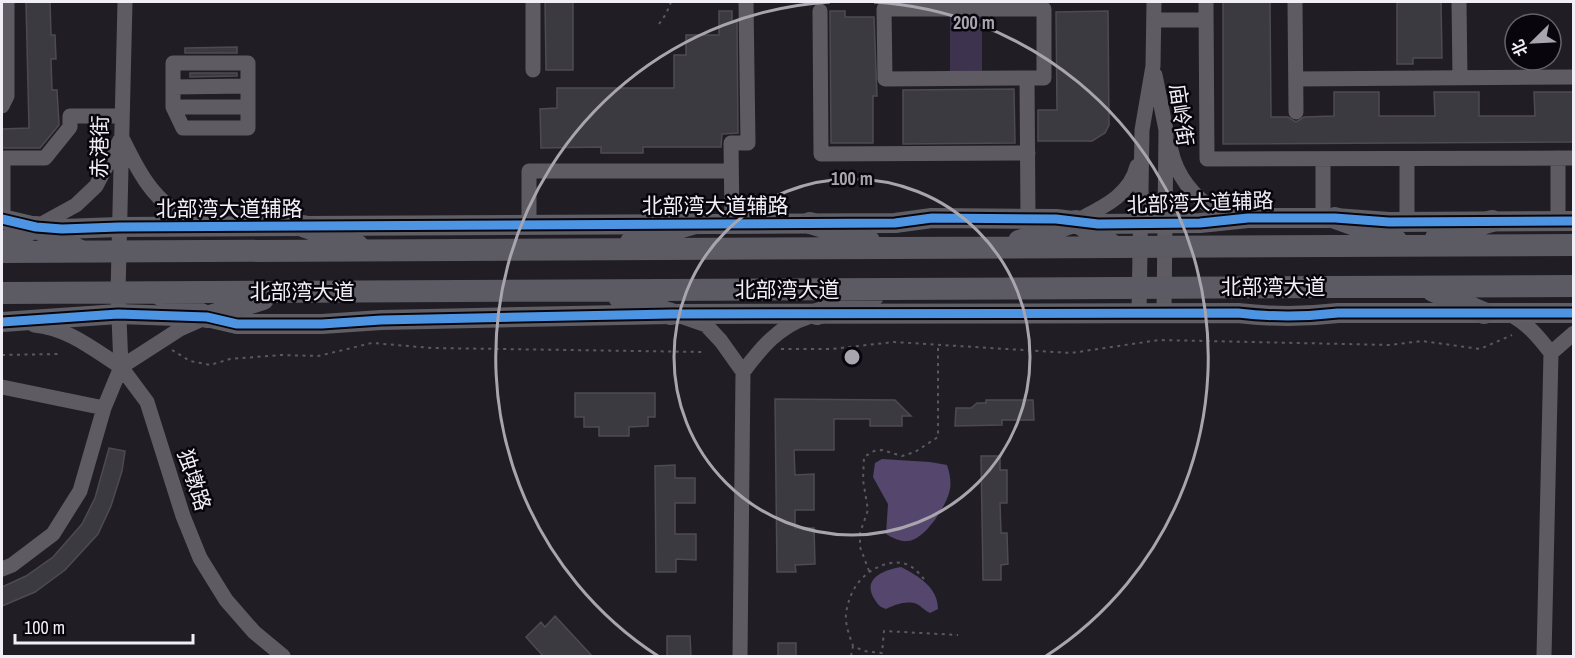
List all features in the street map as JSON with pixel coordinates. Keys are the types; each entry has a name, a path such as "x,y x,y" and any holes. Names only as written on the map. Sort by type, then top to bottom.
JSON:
{"highway":[{"path":"1329,218 1411,246 1492,221"},
{"path":"1001,248 1076,221 1115,247"},
{"path":"810,223 891,248"},
{"path":"604,250 693,224"},
{"path":"303,226 373,251"},
{"path":"2,243 36,227 81,252"},
{"name":"北部湾大道","path":"2,252 1574,245"},
{"path":"1423,286 1484,313"},
{"name":"北部湾大道","path":"2,293 118,303 157,293 1574,286"},
{"path":"817,314 893,289"},
{"path":"598,291 671,314"},
{"path":"157,293 207,318 285,292"}],"main road":[{"name":"北部湾大道辅路","path":"2,219 62,230 119,227 895,223 932,218 1028,219 1098,224 1200,223 1248,218 1329,218 1407,222 1566,221"},
{"path":"2,322 118,303 237,324 322,324 381,320 671,314 1238,313 1274,317 1308,317 1338,313 1574,313"}],"street":[{"path":"2,105 7,96 7,2"},
{"name":"赤港街","path":"118,303 125,2"},
{"path":"533,2 533,70"},
{"path":"732,224 731,143 748,143 746,2"},
{"name":"庙岭街","path":"1139,313 1142,130 1153,66 1154,2"},
{"path":"1206,2 1208,159 1566,158 1566,221"},
{"path":"1295,2 1296,112"},
{"path":"1459,2 1460,78"},
{"path":"884,9 1044,9 1044,78 1027,78 885,79 884,9"},
{"path":"820,11 821,154 1028,153"},
{"path":"1154,20 1206,20"},
{"path":"173,63 248,63 248,86 248,128 183,128 173,107 173,63"},
{"name":"庙岭街","path":"1153,66 1167,130 1164,313"},
{"path":"1296,79 1574,77"},
{"path":"1027,78 1028,219"},
{"path":"173,87 248,86"},
{"path":"2,219 2,158 45,158 70,127 70,116 122,116"},
{"path":"1076,221 1112,203 1133,180 1137,168 1142,130"},
{"path":"1167,130 1173,160 1181,178 1197,196 1216,210 1248,218"},
{"path":"121,137 142,178 165,205 185,218 213,227"},
{"path":"36,227 76,205 96,186 121,137"},
{"path":"1323,159 1329,218"},
{"path":"1407,159 1407,222"},
{"path":"529,225 529,171 731,171"},
{"path":"2,569 12,565 53,534 80,491 104,408 121,367 118,303"},
{"path":"1508,313 1531,329 1551,353 1544,657"},
{"path":"671,314 706,325 721,341 743,372 740,657"},
{"path":"743,372 767,342 793,322 817,314"},
{"path":"121,367 180,328 207,318"},
{"path":"2,322 48,326 74,336 121,367"},
{"path":"1551,353 1574,333"},
{"name":"独墩路","path":"121,367 147,402 183,516 200,558 226,600 255,632 283,657"},
{"path":"2,387 104,408"}],"path":[{"path":"659,24 671,2"},
{"path":"776,349 831,349 894,342 1071,352 1159,340 1390,345 1422,341 1480,349 1512,336"},
{"path":"169,348 190,362 210,365 230,359 281,355 318,356 372,343 432,348 704,352"},
{"path":"869,571 860,547 860,533 868,510 863,480 864,457 873,451 882,450 902,456 915,452 938,437 938,345"},
{"path":"2,355 58,354"},
{"path":"851,657 853,646 846,617 850,595 860,580 869,571 886,564 900,562 912,566 924,579"},
{"path":"853,646 864,651 882,652 884,631 958,634"}],"shaded area":[{"path":"950,14 982,14 982,74 950,74"},
{"path":"882,459 947,465 950,490 947,499 933,522 914,539 902,541 886,534 888,504 873,477 875,463"},
{"path":"901,567 921,579 931,589 938,609 930,613 913,603 886,609 879,605 871,593 872,581 887,570"}],"building":[{"path":"26,2 50,2 51,35 55,35 56,59 51,59 52,90 57,90 59,125 40,148 2,148 2,129 29,128"},
{"path":"545,2 573,2 573,70 546,70"},
{"path":"1223,2 1270,2 1271,117 1288,117 1296,122 1304,117 1334,116 1334,92 1379,92 1379,116 1435,116 1434,92 1479,92 1479,116 1535,116 1534,92 1574,92 1574,142 1223,144"},
{"path":"1397,2 1441,2 1442,58 1413,58 1413,64 1397,64"},
{"path":"719,11 732,11 732,22 737,22 738,133 722,134 721,147 643,147 643,153 601,153 601,147 541,148 540,109 557,108 557,88 674,88 674,55 686,55 686,35 719,35"},
{"path":"830,11 845,11 845,17 874,17 877,96 873,96 873,143 831,143"},
{"path":"1108,11 1109,125 1105,133 1092,141 1038,141 1038,110 1057,110 1056,12"},
{"path":"237,47 237,53 185,53 185,48"},
{"path":"190,73 237,73 237,76 190,77"},
{"path":"1014,89 1015,143 903,144 903,90"},
{"path":"575,393 655,393 655,417 648,417 648,426 629,427 629,436 599,436 599,427 584,427 584,417 575,417"},
{"path":"775,399 895,400 911,416 902,416 902,426 870,426 870,419 834,419 834,450 794,450 795,475 814,474 814,510 795,510 795,528 814,528 815,564 795,565 796,572 777,572"},
{"path":"986,400 1033,400 1034,420 1002,420 1002,425 955,426 956,408 971,408 977,403 986,403"},
{"path":"109,448 125,451 122,471 111,506 98,534 65,570 35,592 2,606 2,587 26,576 53,557 82,524 95,498"},
{"path":"981,456 1000,456 1000,470 1007,470 1007,503 1000,503 1001,533 1007,533 1008,564 1001,565 1001,580 983,580"},
{"path":"675,465 675,478 695,478 695,503 675,503 675,534 696,534 696,560 676,559 676,572 656,572 655,466"},
{"path":"555,616 593,657 544,657 526,637 541,622 545,627"},
{"path":"667,636 690,636 691,657 667,657"},
{"path":"778,643 796,643 796,657 778,657"}],"cycle path":[{"path":"2,219 36,227 62,229 895,223 932,218 1056,219 1098,224 1200,223 1248,218 1335,218 1389,222 1574,221"},
{"path":"2,322 118,314 207,317 237,324 322,324 381,320 671,314 1238,313 1288,316 1338,313 1574,313"}]}
